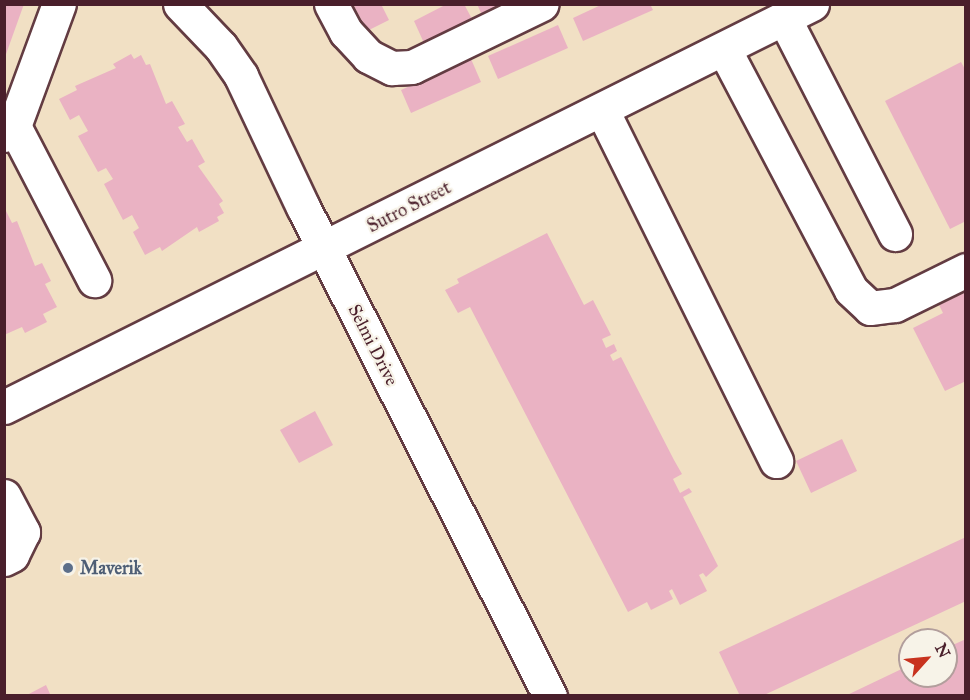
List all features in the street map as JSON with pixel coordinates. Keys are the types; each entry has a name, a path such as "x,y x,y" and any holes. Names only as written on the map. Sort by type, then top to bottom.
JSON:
{"street":[{"path":"59,4 9,130 94,280"},
{"name":"Selmi Drive","path":"180,4 221,47 241,75 324,249 550,696"},
{"path":"332,4 346,32 368,56 392,68 412,67 542,4"},
{"path":"798,11 895,234"},
{"name":"Sutro Street","path":"4,407 798,11"},
{"path":"724,49 851,290 870,308 895,305 966,270"},
{"path":"602,110 776,461"},
{"path":"4,496 23,532 12,555 4,559"}],"building":[{"path":"4,4 24,4 5,57 4,57"},
{"path":"353,4 381,4 389,20 367,31"},
{"path":"447,4 464,4 472,19 424,43 414,21"},
{"path":"477,4 514,4 484,20"},
{"path":"603,4 650,4 653,10 583,41 573,18"},
{"path":"558,25 568,48 498,79 488,56"},
{"path":"131,54 134,59 141,55 146,65 150,64 166,104 172,101 185,124 178,127 187,142 192,139 205,162 198,166 223,201 219,204 224,213 217,217 219,221 199,232 197,227 162,251 160,247 145,255 133,232 139,228 132,215 123,220 104,184 113,179 106,168 98,172 78,136 88,131 79,115 70,120 59,99 77,90 75,86 116,68 113,64"},
{"path":"471,59 481,82 411,113 401,90"},
{"path":"961,62 966,71 966,221 950,229 885,101"},
{"path":"4,207 12,223 17,221 35,266 42,263 51,281 45,284 57,307 43,314 47,322 25,333 22,327 4,335"},
{"path":"547,233 584,305 593,300 611,335 602,339 606,348 614,344 617,351 610,355 613,361 621,357 682,474 673,479 680,493 689,488 692,492 683,497 718,566 706,577 703,573 699,575 707,591 680,605 672,589 669,591 673,599 651,610 647,602 628,612 470,307 458,313 445,290 459,283 457,279"},
{"path":"966,292 966,381 945,391 913,328 943,313 939,305"},
{"path":"315,411 333,445 299,463 280,430"},
{"path":"842,439 857,471 811,493 796,461"},
{"path":"966,537 966,601 908,628 898,628 898,633 762,696 740,696 719,652"},
{"path":"966,639 966,696 845,696 898,671 898,688 958,688 958,643"},
{"path":"46,685 51,696 25,696"}],"place":[{"name":"Maverik","path":"68,568"}]}
